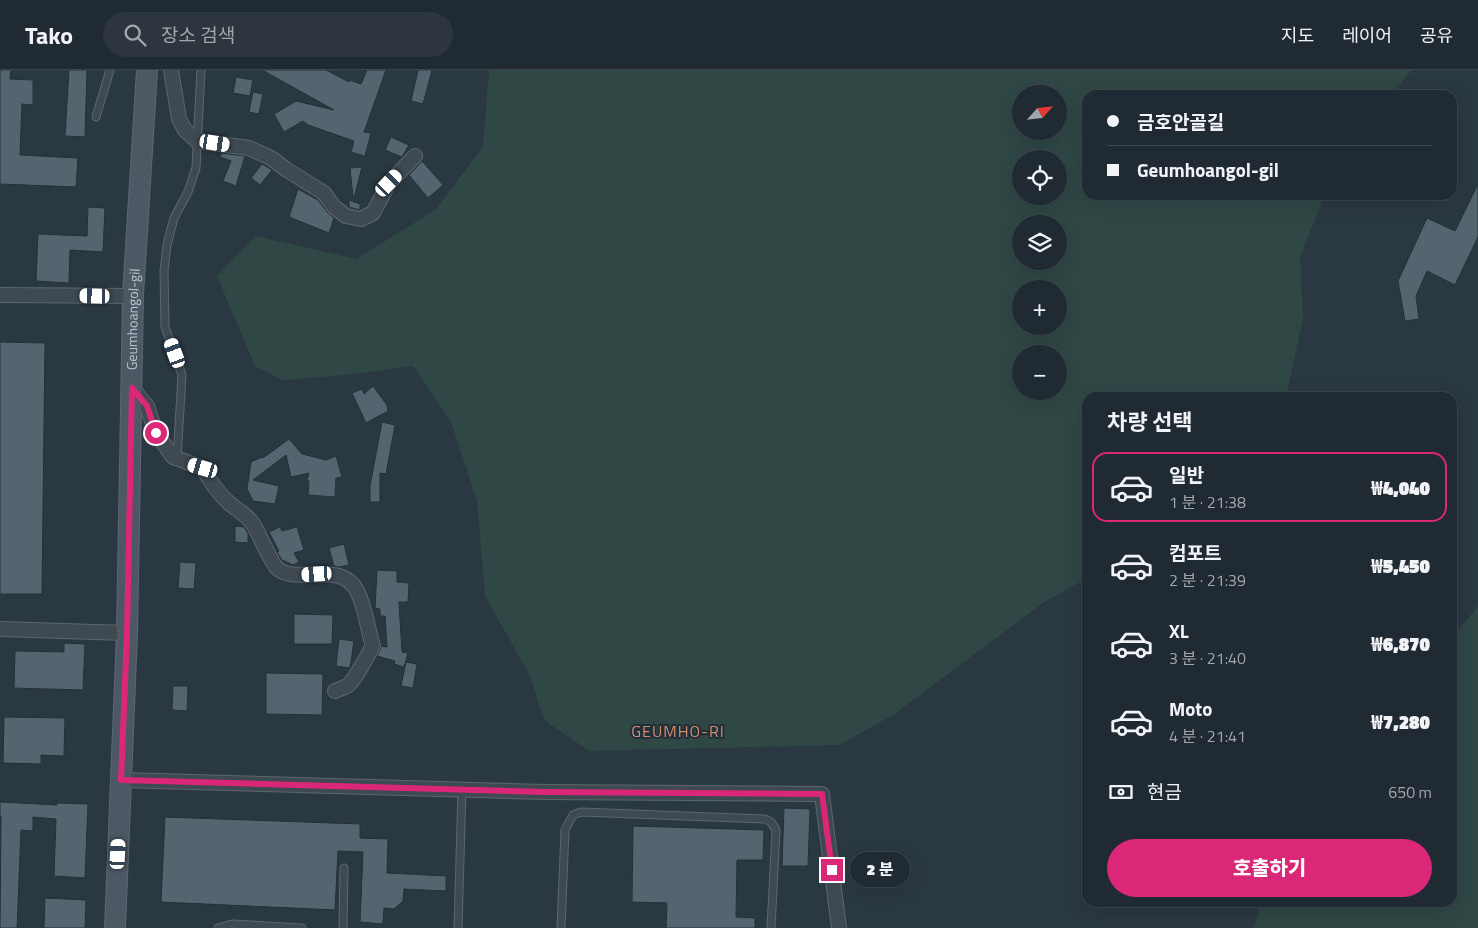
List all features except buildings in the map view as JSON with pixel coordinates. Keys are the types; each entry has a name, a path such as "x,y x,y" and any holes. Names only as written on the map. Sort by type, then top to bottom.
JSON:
{"street":[{"name":"Geumhoangol-gil","path":"114,928 127,633 134,296 146,70"},
{"path":"171,70 179,119 185,130 197,140 249,148 270,158 324,193 334,207 346,216 361,219 373,213 389,183 415,156"},
{"path":"0,295 134,296"},
{"path":"132,388 147,406 156,433 173,457 203,468 212,487 252,521 276,568 284,572 305,575 330,574 349,579 357,590 373,646 356,677 347,686 335,691"},
{"path":"0,629 127,633"},
{"path":"121,780 546,792 822,794 839,928"}],"lane":[{"path":"96,117 110,70"},
{"path":"177,459 182,375 165,327 164,271 167,245 174,218 188,192 196,168 201,70"},
{"path":"458,928 462,790"},
{"path":"561,928 566,830 573,815 581,812 765,819 770,822 776,830 772,928"},
{"path":"342,928 344,868"},
{"path":"218,928 232,924 302,928"}],"green space":[{"path":"489,70 1412,70 1394,90 1082,90 1082,200 1323,200 1300,257 1303,319 1287,392 1082,392 1082,581 1043,603 893,715 839,745 589,751 544,720 530,676 485,596 477,501 451,422 413,366 346,375 283,380 255,366 217,276 256,236 356,259 435,210 483,147"},
{"path":"1478,606 1478,928 1254,928 1260,907 1457,907 1457,632"}],"district":[{"name":"GEUMHO-RI","path":"678,731"}],"route":[{"path":"156,433 147,406 132,388 127,633 121,780 546,792 822,794 832,870"}]}
